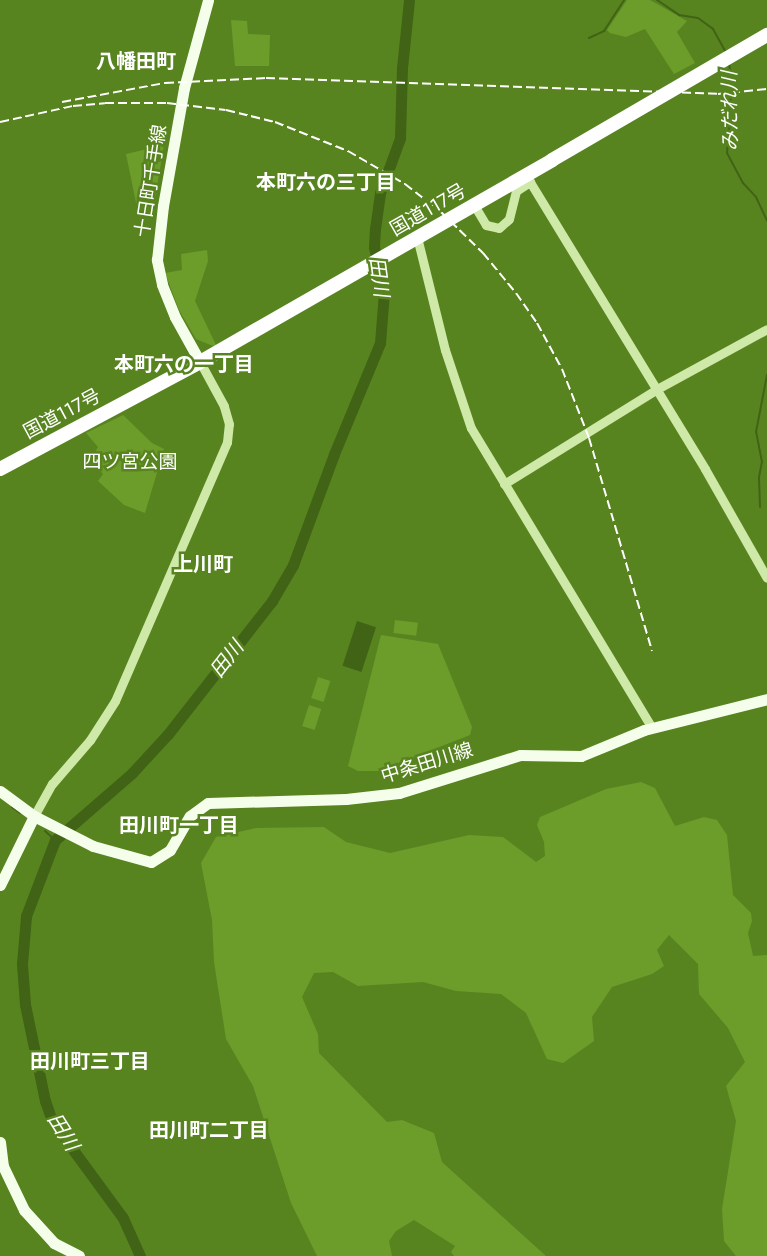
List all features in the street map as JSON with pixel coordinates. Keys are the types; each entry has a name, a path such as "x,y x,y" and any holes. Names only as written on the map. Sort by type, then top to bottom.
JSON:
{"highway":[{"name":"国道117号","path":"0,469 200,362 767,35"}],"main road":[{"name":"十日町千手線","path":"200,362 175,317 162,284 157,260 163,206 184,88 208,0"},
{"name":"中条田川線","path":"0,791 34,816 93,846 151,862 170,850 190,816 208,803 381,796 430,784 520,755 581,756 652,728 767,699"},
{"path":"0,885 34,816"},
{"path":"0,1142 6,1172 24,1210 54,1243 79,1256"}],"street":[{"path":"474,205 486,225 498,228 509,219 516,191 530,182 657,389 767,578"},
{"path":"417,237 458,397 471,428 652,728"},
{"path":"504,484 657,389 767,329"},
{"path":"34,816 52,784 90,740 115,701 227,442 229,424 224,406 200,362"}],"green space":[{"path":"627,0 650,0 687,21 677,32 695,63 674,74 645,29 626,37 610,33 607,30"},
{"path":"231,20 247,21 248,34 270,35 269,66 235,66"},
{"path":"164,145 152,216 139,217 126,154"},
{"path":"207,250 208,261 195,301 216,345 213,346 196,339 179,310 165,273 182,270 181,254"},
{"name":"四ツ宮公園","path":"123,415 152,443 164,449 145,513 124,505 98,481 103,474 91,460 98,447 86,433"},
{"path":"395,620 418,623 416,636 393,633"},
{"path":"381,635 438,644 472,727 470,735 378,771 358,771 348,766"},
{"path":"318,677 330,681 324,702 311,698"},
{"path":"309,705 321,709 315,730 302,726"},
{"path":"641,782 655,788 675,826 704,817 717,820 727,835 733,895 751,913 752,921 748,933 753,956 767,955 767,1256 736,1256 724,1241 722,1209 736,1121 726,1086 745,1062 728,1028 699,994 698,964 669,935 657,950 664,966 652,974 612,987 592,1017 594,1041 563,1063 547,1059 526,1013 501,994 456,991 423,982 358,986 333,972 314,973 302,997 318,1034 319,1053 387,1122 402,1120 434,1133 442,1162 546,1256 454,1256 451,1252 455,1246 414,1220 396,1231 389,1241 392,1256 317,1256 291,1203 253,1086 226,1039 214,962 212,920 201,863 216,837 256,828 324,827 346,842 390,853 469,835 503,837 536,862 545,856 544,842 537,825 540,817 606,789"}],"shaded area":[{"path":"357,621 376,627 361,672 342,666"}],"waterway":[{"name":"田川","path":"140,1256 123,1218 52,1121 45,1101 25,1004 22,964 26,916 55,840 132,773 168,734 272,601 293,565 334,454 380,343 384,292 374,247 375,229 380,193 400,138 402,68 409,0"},
{"path":"589,38 604,31 624,0"},
{"name":"みだれ川","path":"657,0 679,15 698,18 713,29 726,52"},
{"name":"みだれ川","path":"729,64 732,80 727,153 743,183 756,197 767,221"},
{"path":"760,507 759,477 762,462 756,432 767,375"},
{"path":"12,807 20,813"},
{"path":"45,831 55,840"}],"railway":[{"path":"62,102 165,83 266,78 718,94 767,89"},
{"path":"0,122 73,106 105,103 167,103 226,110 275,122 348,151 405,184 441,212 483,253 516,293 537,323 562,369 589,438 652,651"}],"district":[{"name":"八幡田町","path":"136,61"},
{"name":"本町六の三丁目","path":"326,182"},
{"name":"本町六の一丁目","path":"184,364"},
{"name":"上川町","path":"203,564"},
{"name":"田川町一丁目","path":"179,825"},
{"name":"田川町三丁目","path":"90,1061"},
{"name":"田川町二丁目","path":"209,1130"}]}
